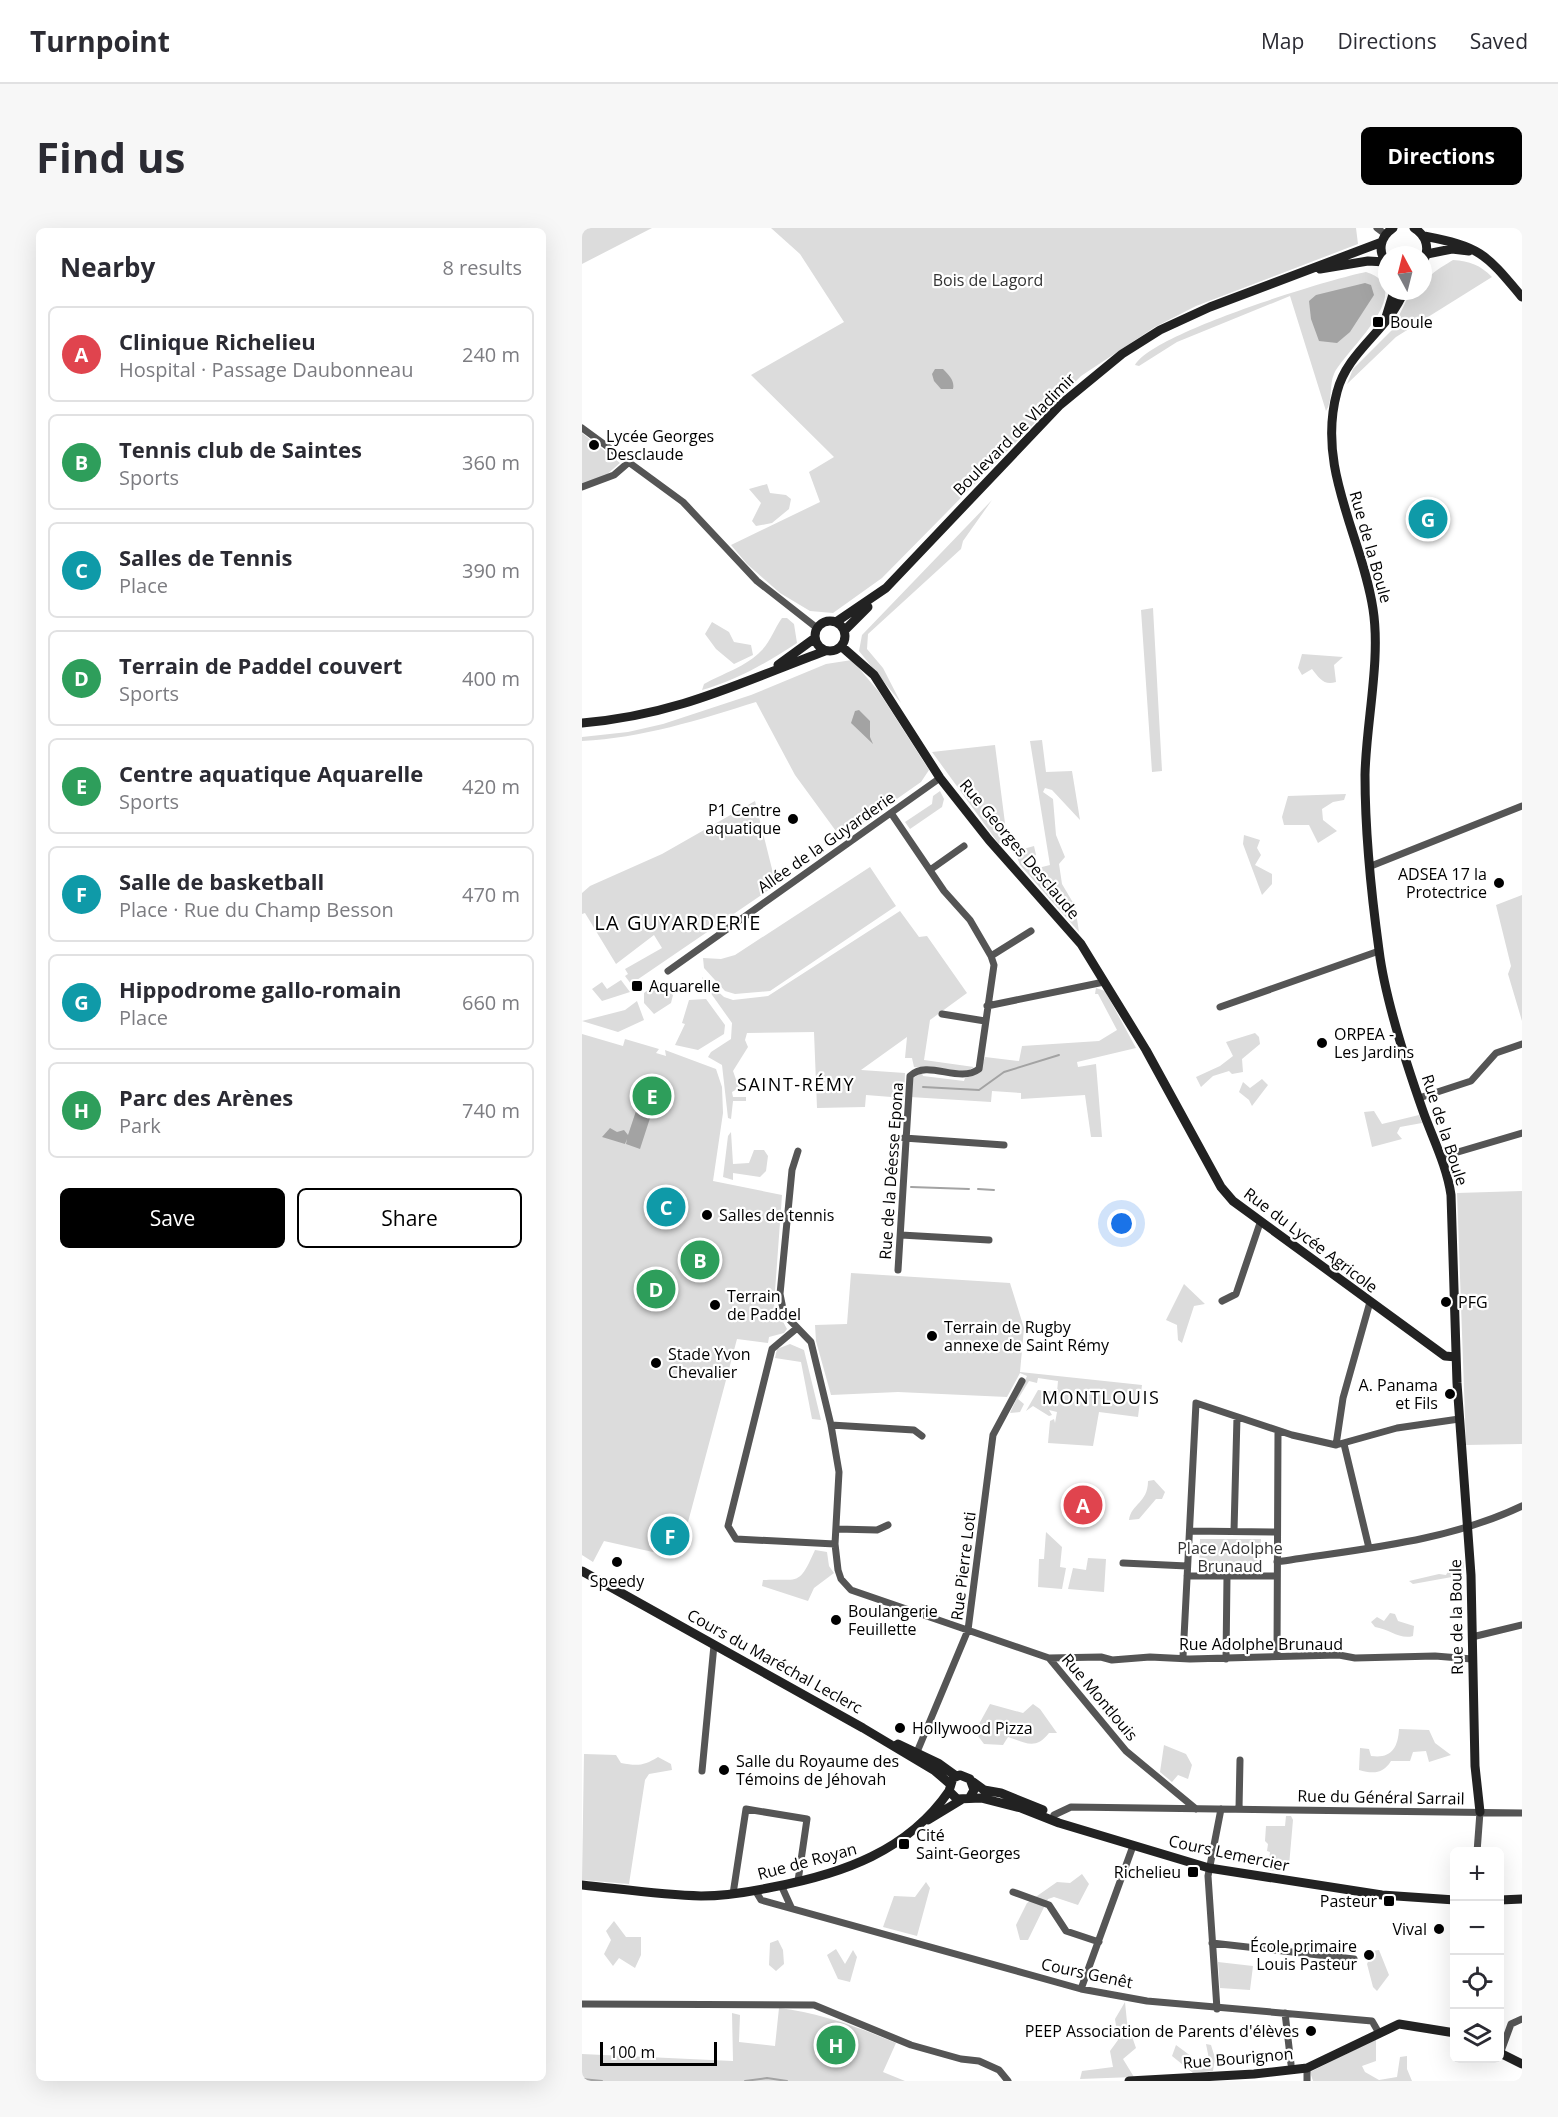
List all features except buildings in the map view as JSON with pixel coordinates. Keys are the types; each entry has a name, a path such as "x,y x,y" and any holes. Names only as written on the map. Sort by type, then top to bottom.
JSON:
{"street":[{"path":"1377,228 1383,238 1382,246"},
{"name":"Boulevard de Vladimir","path":"836,622 886,588 1060,405 1105,367 1141,342 1182,319 1383,238 1394,228"},
{"path":"1414,228 1424,236 1462,244 1485,257 1522,297"},
{"path":"1424,236 1424,246"},
{"path":"1432,256 1452,249 1485,257"},
{"name":"Boulevard de Vladimir","path":"1303,272 1354,262 1378,263"},
{"name":"Rue de la Boule","path":"1391,300 1387,316 1376,333 1342,376 1336,394 1332,440 1335,475 1374,609 1375,635 1365,775 1379,951 1387,992 1419,1098 1441,1157 1451,1195 1459,1419 1468,1526 1475,1766 1480,1812 1477,1847"},
{"name":"Rue de la Boule","path":"1376,333 1390,319 1400,300"},
{"path":"582,428 683,502 757,580 818,628"},
{"path":"582,487 614,475 629,462"},
{"path":"844,631 886,588"},
{"path":"582,723 640,716 719,694 825,651 834,651 845,639 844,631 836,622 826,622 818,628 815,638 767,673"},
{"path":"815,638 818,646 825,651"},
{"name":"Rue Georges Desclaude","path":"841,646 874,675 940,777 989,840 1081,944 1146,1050"},
{"name":"Allée de la Guyarderie","path":"668,971 940,777"},
{"path":"1371,866 1522,807"},
{"path":"891,813 944,891 970,920 992,956 1031,932"},
{"path":"930,870 964,846"},
{"path":"1220,1007 1379,951"},
{"name":"Rue de la Déesse Epona","path":"898,1270 904,1138 910,1076 922,1070 964,1075 979,1069 994,965 992,956"},
{"path":"987,1006 1104,982"},
{"path":"942,1014 985,1021"},
{"path":"1419,1098 1470,1081 1496,1053 1522,1044"},
{"name":"Rue du Lycée Agricole","path":"1146,1050 1221,1187 1233,1201 1260,1223 1445,1356 1456,1357"},
{"path":"1441,1157 1522,1133"},
{"path":"904,1138 1004,1144"},
{"path":"798,1151 792,1170 780,1294 784,1314 797,1328 772,1349 728,1526 736,1539 835,1544"},
{"path":"1222,1301 1236,1294 1260,1223"},
{"path":"901,1235 989,1240"},
{"path":"1369,1548 1340,1444 1343,1398 1370,1302"},
{"name":"Rue Montlouis","path":"797,1328 811,1342 831,1425 839,1472 835,1544 837,1570 841,1579 851,1590 1049,1658 1126,1751 1196,1809"},
{"name":"Rue Pierre Loti","path":"917,1752 968,1630 993,1435 1022,1381"},
{"path":"1183,1657 1196,1403 1278,1431 1340,1444 1397,1428 1459,1419"},
{"path":"1234,1532 1237,1417"},
{"path":"831,1425 914,1430 922,1436"},
{"path":"1277,1656 1278,1431"},
{"path":"1277,1562 1411,1541 1486,1523 1522,1506"},
{"path":"837,1529 877,1530 888,1525"},
{"path":"1190,1531 1277,1532"},
{"path":"1123,1563 1187,1566"},
{"name":"Cours du Maréchal Leclerc","path":"582,1570 863,1728 935,1771 949,1787"},
{"path":"1187,1576 1276,1576"},
{"path":"1226,1659 1227,1576"},
{"path":"1472,1637 1522,1626"},
{"path":"702,1771 714,1644"},
{"name":"Rue Adolphe Brunaud","path":"1049,1658 1226,1659 1339,1655 1384,1659 1435,1656 1472,1659"},
{"path":"863,1728 917,1752 956,1776 967,1776 984,1790 1001,1793 1054,1815 1071,1825"},
{"path":"1239,1809 1240,1760"},
{"path":"956,1776 949,1787 953,1797 965,1798 974,1790 973,1782"},
{"name":"Rue de Royan","path":"915,1828 949,1787"},
{"name":"Rue de Royan","path":"733,1894 845,1870 868,1860 965,1798"},
{"name":"Cours Lemercier","path":"965,1798 1021,1808 1133,1846 1209,1868 1382,1895 1450,1900"},
{"name":"Rue du Général Sarrail","path":"1054,1815 1071,1807 1522,1813"},
{"path":"582,1886 700,1896 733,1894 746,1809 807,1819 798,1881"},
{"path":"1217,2008 1209,1868 1221,1809"},
{"path":"1082,1989 1133,1846"},
{"path":"781,1885 791,1907"},
{"name":"Cours Genêt","path":"755,1890 761,1900 1082,1989 1147,2001 1372,2021 1379,2033"},
{"path":"1013,1892 1049,1905 1066,1931 1099,1942"},
{"path":"1504,1900 1522,1899"},
{"path":"1212,1943 1354,1959"},
{"path":"582,2004 814,2005 911,2044 961,2059 979,2061 999,2070 1008,2081"},
{"path":"1285,2013 1291,2064"},
{"path":"1504,2042 1511,2024 1522,2019"},
{"name":"Rue Bourignon","path":"1129,2081 1254,2074 1306,2068 1399,2024 1450,2029"},
{"path":"1504,2055 1522,2064"},
{"path":"1306,2068 1307,2081"}],"green space":[{"path":"582,228 652,228 582,264"},
{"name":"Bois de Lagord","path":"771,228 1356,228 1358,244 1196,306 1155,327 1081,376 882,578 833,613 810,611 780,593 747,564 731,545 820,502 809,472 834,457 751,375 844,322 800,254"},
{"path":"1453,260 1465,261 1483,269 1492,277 1396,337 1347,384 1353,369 1392,330 1407,300 1432,300 1432,274"},
{"path":"1366,272 1378,278 1378,300 1383,300 1374,322 1334,374 1330,403 1326,411 1290,296 1177,342 1139,366 1135,365 1148,352 1205,324 1345,277"},
{"name":"Lycée Georges Desclaude","path":"582,433 620,463 605,476 582,484"},
{"path":"767,484 770,493 786,495 791,499 789,509 772,523 756,526 752,521 761,503 749,489"},
{"path":"992,500 963,541 961,549 868,634 867,649 883,668 901,703 859,651 862,635"},
{"path":"1153,608 1162,771 1152,772 1141,610"},
{"path":"782,618 787,618 794,624 797,643 751,670 702,690 704,684 742,665 761,651"},
{"path":"712,622 729,632 734,642 751,645 753,655 734,664 716,649 705,634"},
{"path":"1302,654 1343,657 1334,665 1336,682 1325,682 1312,669 1302,675 1298,668"},
{"path":"852,660 879,692 929,770 921,782 841,838 795,775 756,702 648,732 582,741 582,737 628,732 663,724 751,695 826,664"},
{"path":"1042,740 1046,772 1072,771 1080,820 1052,790 1045,788 1043,792 1053,799 1056,835 1065,857 1059,864 1062,884 1075,906 1079,932 1020,865 1017,857 1020,850 1034,846 1036,855 1027,860 1034,869 1050,865 1030,741"},
{"path":"995,745 1006,831 999,844 932,752"},
{"path":"940,791 944,799 942,807 910,829 905,822 932,804 933,796"},
{"path":"1346,794 1344,800 1333,802 1322,809 1323,820 1337,831 1318,843 1309,825 1284,825 1282,817 1288,796"},
{"path":"755,801 776,885 631,984 625,976 628,974 625,969 662,948 654,935 616,964 585,913 582,914 582,893 590,886 662,854"},
{"path":"1244,835 1260,840 1257,848 1261,855 1255,865 1272,874 1272,884 1262,895 1243,844"},
{"path":"870,867 896,906 770,991 735,994 725,991 704,968 703,958 721,959 735,955"},
{"path":"1522,895 1522,1021 1508,974 1511,966 1496,905"},
{"path":"900,911 919,937 927,936 967,993 930,1020 924,1060 974,1067 966,1072 914,1067 912,1058 905,1058 907,1037 861,1070 905,1073 904,1098 866,1095 865,1107 817,1108 814,1032 747,1033 745,1040 748,1047 733,1071 739,1088 732,1092 733,1097 746,1097 746,1101 733,1101 731,1119 728,1118 722,1065 708,1057 711,1052 731,1039 732,1023 705,985 702,977 724,997 733,1000 768,996"},
{"path":"621,980 630,992 602,1001 592,989 602,982 607,989"},
{"path":"658,982 673,995 671,1003 654,1014 644,1003 644,993"},
{"path":"1096,988 1105,991 1136,1048 1077,1062 1078,1067 1096,1064 1102,1137 1091,1137 1085,1095 1021,1099 1021,1093 992,1091 991,1102 910,1097 912,1078 922,1073 923,1076 964,1081 965,1078 979,1070 985,1057 1019,1061 1022,1046 1099,1041 1117,1030 1098,994 1095,994"},
{"path":"706,999 725,1025 724,1034 698,1050 675,1045 685,1024 682,1023 689,1000"},
{"path":"637,1001 644,1020 618,1032 582,1021 625,1010"},
{"path":"1255,1033 1259,1037 1260,1044 1242,1059 1243,1072 1232,1074 1229,1071 1213,1076 1201,1087 1196,1077 1220,1066 1233,1056 1226,1042"},
{"name":"Stade Yvon Chevalier","path":"582,1034 623,1046 625,1039 659,1049 656,1053 666,1056 665,1050 716,1069 722,1087 723,1113 713,1181 782,1195 774,1305 787,1329 784,1333 769,1337 768,1343 737,1339 680,1552 677,1552 675,1557 604,1541 593,1562 582,1555"},
{"path":"1262,1079 1268,1085 1252,1106 1249,1100 1239,1092 1243,1082 1250,1088"},
{"path":"1374,1111 1382,1124 1419,1115 1422,1123 1400,1127 1397,1133 1402,1139 1372,1147 1364,1112"},
{"path":"731,1132 733,1164 749,1163 754,1150 764,1150 768,1156 766,1171 760,1177 733,1173 733,1180 723,1177 728,1136"},
{"path":"1522,1191 1522,1444 1466,1445 1457,1193"},
{"path":"851,1273 1010,1283 1024,1328 1020,1372 1142,1385 1138,1417 1099,1412 1093,1446 1048,1443 1050,1421 1054,1419 1055,1423 1057,1412 1049,1410 1052,1415 1049,1416 1033,1406 1026,1411 1038,1390 1057,1392 1058,1381 1038,1378 1037,1383 1029,1381 1018,1399 1024,1404 1020,1412 1010,1413 1027,1376 1020,1373 1007,1397 898,1392 831,1395 816,1341 815,1325 847,1324"},
{"path":"1184,1284 1205,1304 1194,1306 1182,1343 1178,1340 1177,1325 1166,1320"},
{"path":"790,1344 804,1350 821,1420 812,1419 801,1362 775,1358 777,1349"},
{"path":"1154,1480 1165,1492 1162,1499 1156,1499 1139,1519 1129,1520 1133,1510 1143,1499 1148,1481"},
{"path":"1046,1532 1062,1547 1060,1567 1066,1568 1062,1589 1038,1587 1039,1559 1044,1559"},
{"name":"Place Adolphe Brunaud","path":"1200,1539 1261,1539 1260,1576 1199,1576"},
{"path":"815,1550 827,1552 829,1566 834,1573 814,1588 808,1601 762,1586 763,1580 791,1580 801,1576"},
{"path":"1088,1558 1106,1559 1104,1592 1068,1589 1073,1568 1086,1570"},
{"path":"1464,1562 1463,1575 1413,1584 1409,1581 1439,1574 1446,1575 1451,1566"},
{"path":"1390,1613 1395,1614 1398,1621 1414,1626 1413,1636 1399,1635 1375,1627 1371,1622 1377,1617 1384,1621"},
{"path":"990,1704 1023,1713 1033,1704 1040,1709 1057,1733 1049,1733 1039,1742 1030,1744 1008,1737 1003,1745 984,1744 972,1728 979,1724"},
{"path":"1399,1729 1429,1730 1435,1743 1451,1755 1429,1762 1426,1751 1413,1752 1410,1761 1391,1761 1381,1771 1359,1770 1360,1748 1369,1749 1371,1756 1384,1756 1395,1747"},
{"path":"1164,1745 1186,1754 1192,1765 1188,1779 1178,1775 1172,1782 1160,1772"},
{"path":"584,1754 616,1755 621,1763 636,1765 658,1757 671,1764 672,1770 649,1774 645,1780 629,1884 582,1880"},
{"path":"1286,1816 1291,1816 1293,1820 1289,1866 1285,1866 1285,1872 1268,1870 1270,1852 1267,1851 1268,1844 1265,1841 1266,1826 1285,1826"},
{"path":"1082,1874 1089,1884 1078,1905 1054,1897 1048,1899 1028,1940 1020,1940 1016,1925 1027,1903 1057,1882 1070,1883"},
{"path":"926,1882 930,1888 917,1936 883,1927 894,1896 915,1897"},
{"path":"614,1921 626,1937 641,1937 641,1955 635,1968 619,1958 613,1966 604,1954 611,1940 606,1931"},
{"path":"778,1940 783,1950 784,1964 776,1971 769,1965 770,1943"},
{"path":"836,1949 845,1964 853,1950 857,1957 850,1982 838,1979 827,1955"},
{"path":"1379,1950 1389,1975 1377,1991 1373,1987 1367,1964 1373,1951"},
{"path":"1218,1962 1253,1966 1250,1990 1220,1988"},
{"path":"1125,2002 1127,2022 1136,2048 1123,2059 1134,2077 1080,2079 1082,2071 1113,2067 1110,2051 1118,2040 1115,2019"},
{"path":"779,2008 839,2021 896,2043 883,2072 905,2081 582,2081 582,2054 733,2061 732,2013 740,2015 739,2042 775,2046"},
{"path":"1376,2039 1376,2061 1362,2066 1365,2072 1379,2080 1397,2077 1400,2057 1407,2056 1407,2069 1412,2081 1313,2081 1310,2072"},
{"path":"1206,2044 1211,2045 1215,2058 1213,2071 1193,2073 1172,2056 1176,2045 1199,2062 1206,2062 1209,2059"}],"shaded area":[{"path":"1365,283 1371,285 1374,295 1350,332 1337,343 1319,341 1311,319 1309,301 1316,295"},
{"path":"935,369 943,369 952,381 953,389 941,389 934,381 932,374"},
{"path":"859,710 870,721 870,737 873,744 851,723 855,711"},
{"path":"636,1111 651,1115 640,1149 626,1144 627,1139 625,1144 602,1137 610,1128 617,1132 624,1130 628,1135"}],"waterway":[{"path":"923,1087 979,1090 1004,1072 1059,1055"},
{"path":"911,1187 969,1189"},
{"path":"978,1189 994,1190"},
{"path":"745,2081 767,2078 787,2081"},
{"path":"582,2079 602,2081"}],"place":[{"name":"Boule","path":"1378,322"},
{"name":"Lycée Georges Desclaude","path":"594,445"},
{"name":"Hippodrome gallo-romain","path":"1428,519"},
{"name":"P1 Centre aquatique","path":"793,819"},
{"name":"ADSEA 17 la Protectrice","path":"1499,883"},
{"name":"Aquarelle","path":"637,986"},
{"name":"ORPEA - Les Jardins","path":"1322,1043"},
{"name":"Centre aquatique Aquarelle","path":"652,1096"},
{"name":"Salles de Tennis","path":"666,1207"},
{"name":"Salles de tennis","path":"707,1215"},
{"name":"Tennis club de Saintes","path":"700,1260"},
{"name":"Terrain de Paddel couvert","path":"656,1289"},
{"name":"PFG","path":"1446,1302"},
{"name":"Terrain de Paddel","path":"715,1305"},
{"name":"Terrain de Rugby annexe de Saint Rémy","path":"932,1336"},
{"name":"Stade Yvon Chevalier","path":"656,1363"},
{"name":"A. Panama et Fils","path":"1450,1394"},
{"name":"Clinique Richelieu","path":"1083,1505"},
{"name":"Salle de basketball","path":"670,1536"},
{"name":"Speedy","path":"617,1562"},
{"name":"Boulangerie Feuillette","path":"836,1620"},
{"name":"Hollywood Pizza","path":"900,1728"},
{"name":"Salle du Royaume des Témoins de Jéhovah","path":"724,1770"},
{"name":"Cité Saint-Georges","path":"904,1844"},
{"name":"Richelieu","path":"1193,1872"},
{"name":"Pasteur","path":"1389,1901"},
{"name":"Vival","path":"1439,1929"},
{"name":"École primaire Louis Pasteur","path":"1369,1955"},
{"name":"PEEP Association de Parents d'élèves","path":"1311,2031"},
{"name":"Parc des Arènes","path":"836,2045"}],"district":[{"name":"LA GUYARDERIE","path":"678,922"},
{"name":"SAINT-RÉMY","path":"796,1084"},
{"name":"MONTLOUIS","path":"1101,1397"}]}
